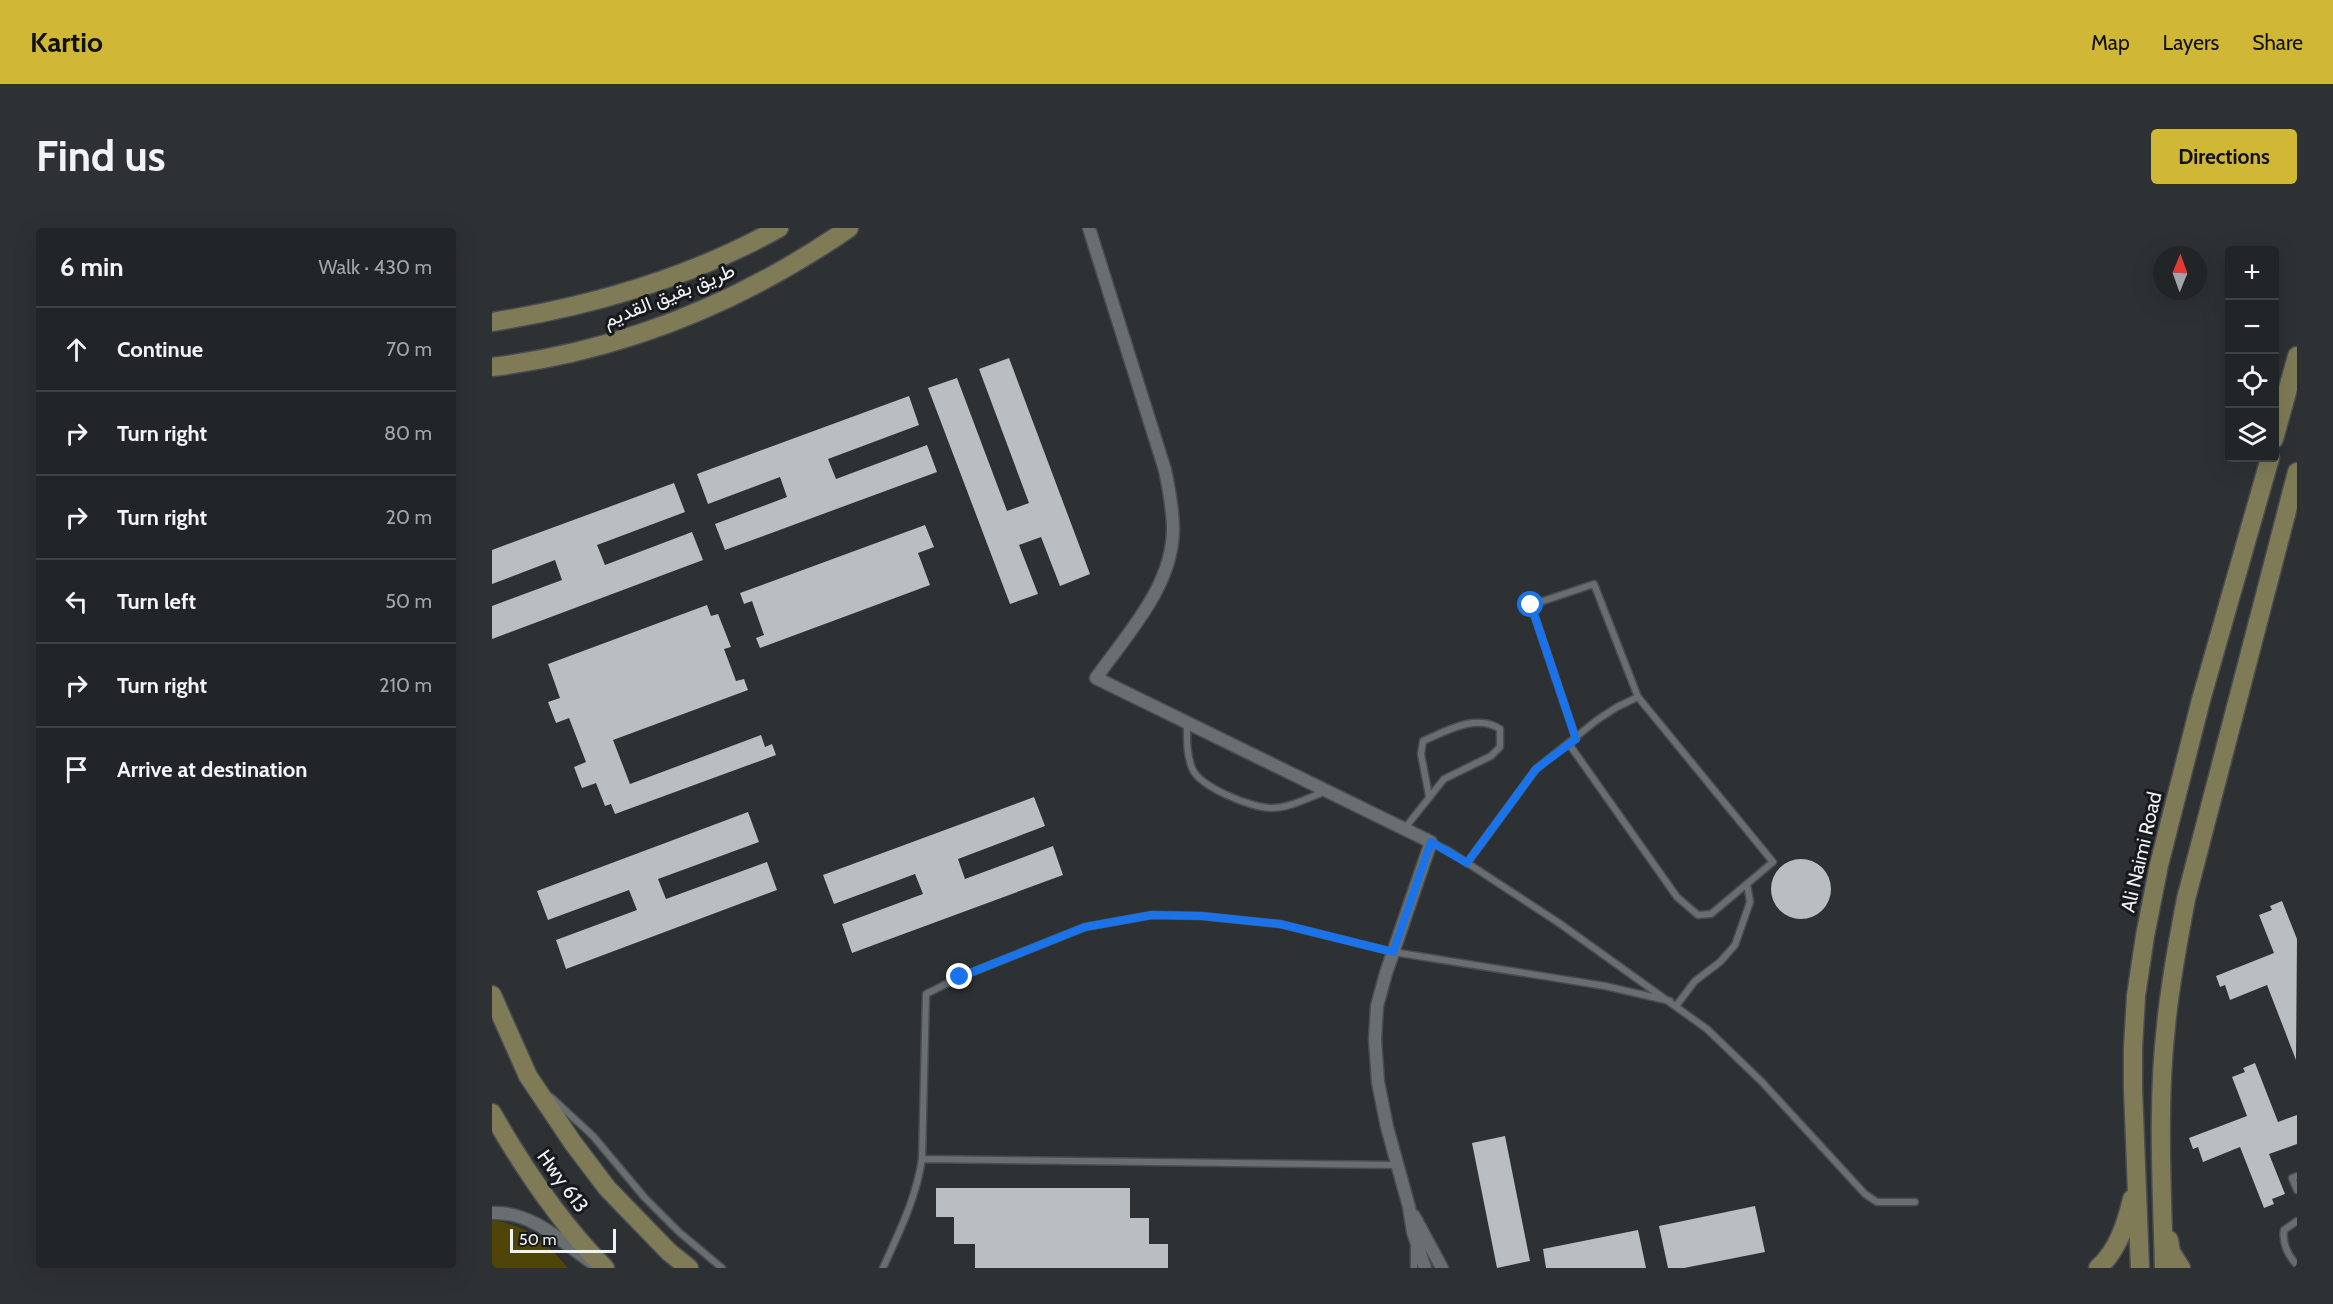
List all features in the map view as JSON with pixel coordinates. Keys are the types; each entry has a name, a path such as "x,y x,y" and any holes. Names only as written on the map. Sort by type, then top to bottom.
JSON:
{"main road":[{"name":"طريق بقيق القديم","path":"492,321 582,305 627,292 722,257 779,228"},
{"name":"طريق بقيق القديم","path":"492,367 601,347 693,314 792,264 849,228"},
{"path":"2279,421 2297,356"},
{"name":"Ali Naimi Road","path":"2140,1268 2133,1048 2136,996 2145,936 2159,866 2201,700 2269,462"},
{"path":"2164,1268 2162,1087 2166,1027 2186,899 2297,472"},
{"path":"492,995 528,1076 573,1143 607,1188 669,1252 688,1268"},
{"name":"Hwy 613","path":"492,1113 515,1153 546,1198 580,1243 605,1268"},
{"path":"2098,1268 2116,1245 2126,1224 2138,1174"},
{"path":"2163,1214 2171,1252 2181,1268"}],"street":[{"path":"1089,228 1165,470 1171,497 1173,530 1169,560 1157,588 1138,620 1096,678 1431,842 1377,1006 1375,1040 1378,1082 1396,1165 1425,1268"},
{"path":"1409,1207 1442,1268"},
{"path":"492,1213 510,1214 529,1220 599,1268"}],"lane":[{"path":"1569,744 1677,897 1698,915 1711,914 1773,862 1638,697 1594,584 1531,605 1576,739"},
{"path":"1467,863 1536,769 1597,720 1638,697"},
{"path":"1187,722 1187,748 1192,770 1211,787 1256,807 1274,808 1327,791"},
{"path":"1405,828 1444,778 1491,756 1500,747 1500,729 1491,722 1478,722 1450,729 1423,741 1422,754 1429,796"},
{"path":"1431,842 1559,923 1707,1029 1762,1082 1865,1194 1877,1202 1915,1202"},
{"path":"1676,1006 1695,981 1720,962 1735,945 1750,902 1747,884"},
{"path":"883,1268 918,1185 922,1159 926,994 960,977 1085,927 1152,915 1202,916 1280,924 1393,952 1605,987 1670,1001"},
{"path":"528,1076 593,1136 645,1198 679,1233 722,1268"},
{"path":"922,1159 1396,1165"},
{"path":"2297,1176 2292,1178 2297,1190"},
{"path":"2297,1221 2284,1230 2283,1239 2297,1265"},
{"path":"1413,1232 1414,1268"}],"shaded area":[{"path":"492,1220 516,1226 535,1236 568,1268 492,1268"}],"building":[{"path":"1009,358 1090,574 1060,586 1041,537 1019,545 1038,594 1010,604 928,388 957,378 1007,511 1029,503 979,369"},
{"path":"909,396 919,425 828,459 836,479 927,445 937,472 725,550 715,524 787,497 780,477 708,504 697,474"},
{"path":"674,483 685,512 597,545 605,565 692,532 703,560 492,639 492,606 562,580 555,560 492,584 492,550"},
{"path":"925,525 934,547 918,553 930,585 760,648 756,638 764,635 752,601 744,604 740,593"},
{"path":"707,605 711,616 718,614 731,647 724,649 736,681 744,679 748,690 613,740 630,784 761,735 765,747 772,744 776,755 615,814 611,804 605,806 596,783 582,788 574,767 586,762 569,718 556,723 548,702 560,698 548,664"},
{"path":"1034,797 1045,826 958,859 965,879 1053,846 1063,875 852,953 842,924 923,894 915,874 834,904 823,875"},
{"path":"748,812 759,842 658,879 666,899 767,862 777,890 566,969 556,940 637,910 629,890 548,920 537,891"},
{"path":"1795,859 1807,859 1818,864 1826,872 1831,889 1829,901 1818,914 1807,919 1795,919 1784,914 1776,906 1771,895 1771,883 1776,872 1784,864"},
{"path":"2282,901 2297,939 2296,1060 2267,985 2230,1000 2225,985 2220,987 2216,976 2274,953 2259,915 2272,910 2270,906"},
{"path":"2255,1063 2278,1122 2297,1115 2297,1144 2269,1154 2285,1194 2272,1199 2274,1204 2264,1208 2240,1147 2203,1162 2198,1147 2193,1149 2189,1138 2247,1116 2232,1077 2245,1072 2243,1068"},
{"path":"1505,1136 1530,1261 1497,1268 1472,1143"},
{"path":"936,1188 1130,1188 1130,1218 1149,1218 1149,1244 1168,1244 1168,1268 975,1268 975,1244 954,1244 954,1217 936,1217"},
{"path":"1755,1206 1765,1252 1684,1268 1668,1268 1659,1226"},
{"path":"1638,1230 1646,1268 1546,1268 1543,1249"}],"route":[{"path":"960,977 1085,927 1152,915 1202,916 1280,924 1393,952 1431,842 1467,863 1536,769 1576,739 1531,605"}]}
